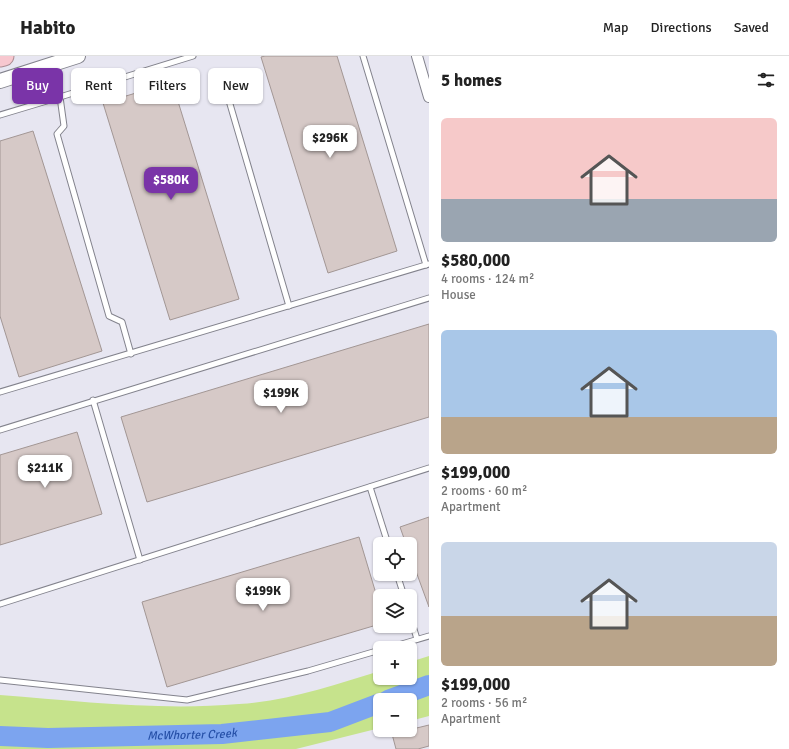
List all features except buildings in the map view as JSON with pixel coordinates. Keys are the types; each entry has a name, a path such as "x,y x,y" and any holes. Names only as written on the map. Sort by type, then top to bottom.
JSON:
{"highway":[{"path":"0,57 4,56"}],"main road":[{"path":"0,81 78,56"}],"street":[{"path":"417,56 429,97"}],"lane":[{"path":"63,96 193,56"},
{"path":"0,392 428,265 363,56"},
{"path":"0,115 37,104"},
{"path":"61,104 64,126 57,134 109,316 122,322 131,354"},
{"path":"230,104 289,306"},
{"path":"0,430 93,400 429,298"},
{"path":"93,400 140,560"},
{"path":"0,604 429,468"},
{"path":"370,487 386,537"},
{"path":"415,633 417,639"},
{"path":"411,641 429,636"},
{"path":"0,680 187,700 308,671 373,652"}],"green space":[{"path":"429,656 429,716 417,719 417,693 373,693 373,730 296,749 0,749 0,695 149,706 209,706 239,704 275,700 293,696 373,673 373,685 417,685 417,660"}],"waterway":[{"name":"McWhorter Creek","path":"407,693 429,685"},
{"name":"McWhorter Creek","path":"0,736 48,738 222,734 330,722 373,706"}]}
